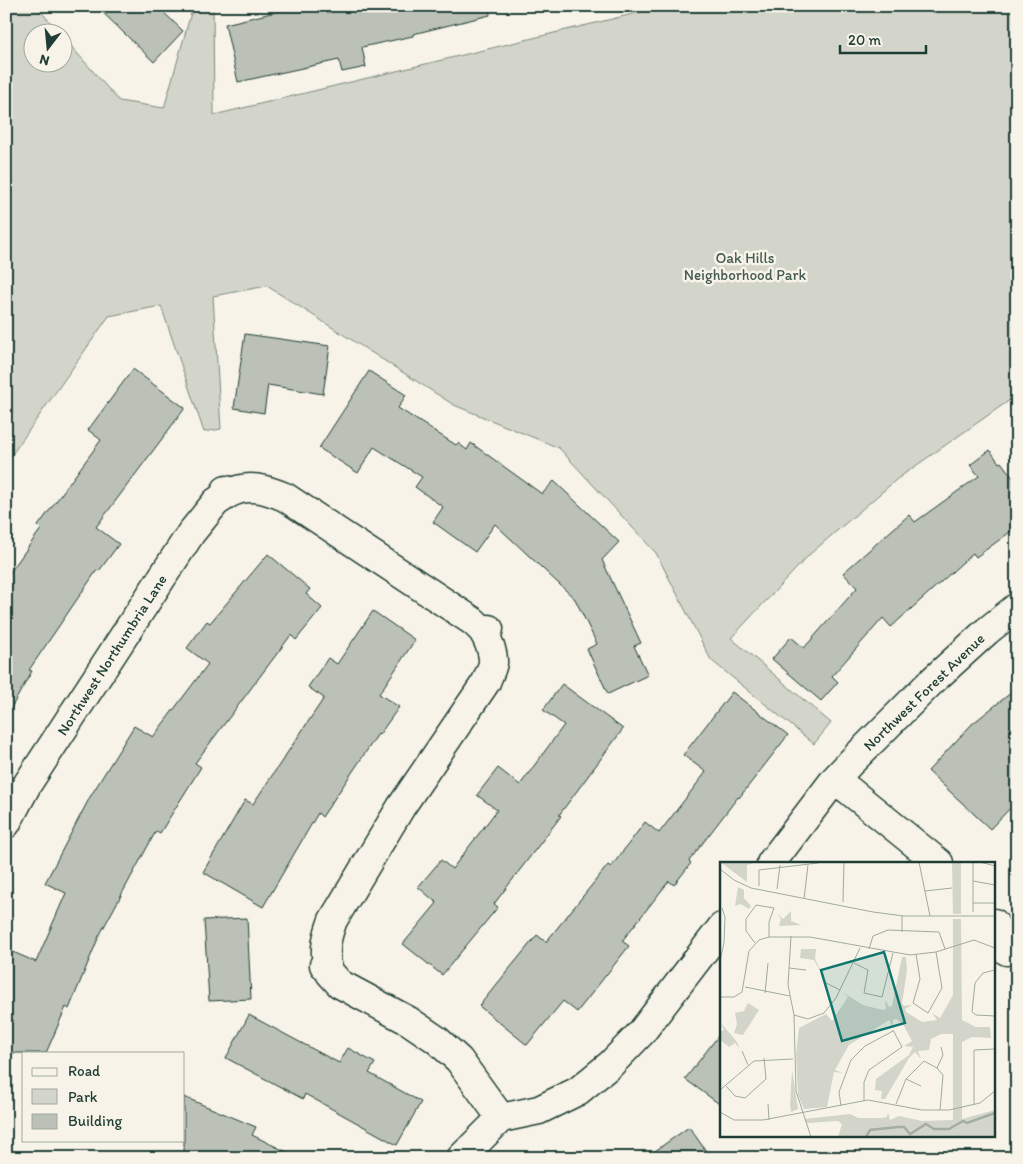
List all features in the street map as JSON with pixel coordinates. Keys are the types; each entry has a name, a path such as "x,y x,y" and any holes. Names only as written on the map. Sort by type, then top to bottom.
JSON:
{"street":[{"name":"Northwest Northumbria Lane","path":"6,824 28,783 191,533 216,502 227,492 243,489 265,489 286,497 486,630 493,662 486,682 401,807 333,920 326,938 326,965 330,973 340,984 409,1021 459,1060 502,1118"},
{"name":"Northwest Forest Avenue","path":"772,862 835,780 931,682 987,631 1017,607"},
{"path":"835,780 938,862"},
{"path":"996,927 1007,950"},
{"path":"460,1158 502,1118 539,1110 578,1091 611,1064 641,1032 720,930"}],"green space":[{"name":"Oak Hills Neighborhood Park","path":"6,6 36,6 50,22 22,22 22,72 72,72 72,47 119,101 164,108 193,6 213,6 214,115 666,6 1017,6 1017,395 897,479 810,554 731,638 831,723 814,744 711,660 656,553 559,448 454,405 267,286 213,296 221,429 204,432 161,306 109,316 6,463"}],"building":[{"path":"96,6 157,6 183,31 154,62"},
{"path":"301,6 489,6 490,15 413,34 413,36 362,47 366,67 342,72 339,60 238,82 225,24"},
{"path":"245,334 330,346 323,394 268,385 264,413 234,408"},
{"path":"133,369 185,408 96,527 119,544 99,571 97,570 29,670 32,671 6,717 6,578 41,529 38,526 101,440 88,430"},
{"path":"369,371 406,395 398,408 456,445 458,443 467,450 471,443 542,494 554,481 619,542 602,560 641,643 634,646 648,675 608,694 587,649 597,644 575,599 495,524 475,552 433,522 443,507 415,487 422,477 374,447 358,473 319,448"},
{"path":"990,450 1017,483 1017,527 976,557 973,553 891,627 883,618 832,676 838,682 821,701 772,659 791,637 804,648 857,588 843,573 909,515 915,522 979,476 970,465"},
{"path":"268,554 310,589 306,594 322,608 296,640 291,635 195,763 201,767 160,833 156,831 99,936 69,1009 66,1007 46,1052 6,1053 6,968 13,952 36,962 66,893 45,883 90,797 134,726 153,737 208,664 187,648 207,621 210,623"},
{"path":"373,611 415,640 379,694 399,707 378,734 322,817 318,813 263,907 203,872 245,800 253,804 324,698 308,687 328,658 337,664"},
{"path":"562,684 623,729 559,815 561,816 494,904 498,907 442,975 403,944 437,903 418,887 441,860 452,869 497,810 477,795 498,768 520,785 564,725 543,710"},
{"path":"1017,688 1017,801 990,829 928,771 972,724"},
{"path":"732,692 788,735 689,861 691,863 674,885 669,881 622,941 629,946 577,1012 563,1001 527,1045 479,1006 537,935 546,942 608,865 611,867 645,822 659,833 706,772 683,755"},
{"path":"247,918 251,999 209,1001 204,920"},
{"path":"249,1015 339,1063 348,1048 375,1063 369,1073 421,1102 397,1145 305,1094 303,1099 226,1058"},
{"path":"720,1034 720,1105 685,1079"},
{"path":"185,1097 256,1127 252,1135 299,1158 184,1158"},
{"path":"689,1127 711,1158 645,1158"}]}
